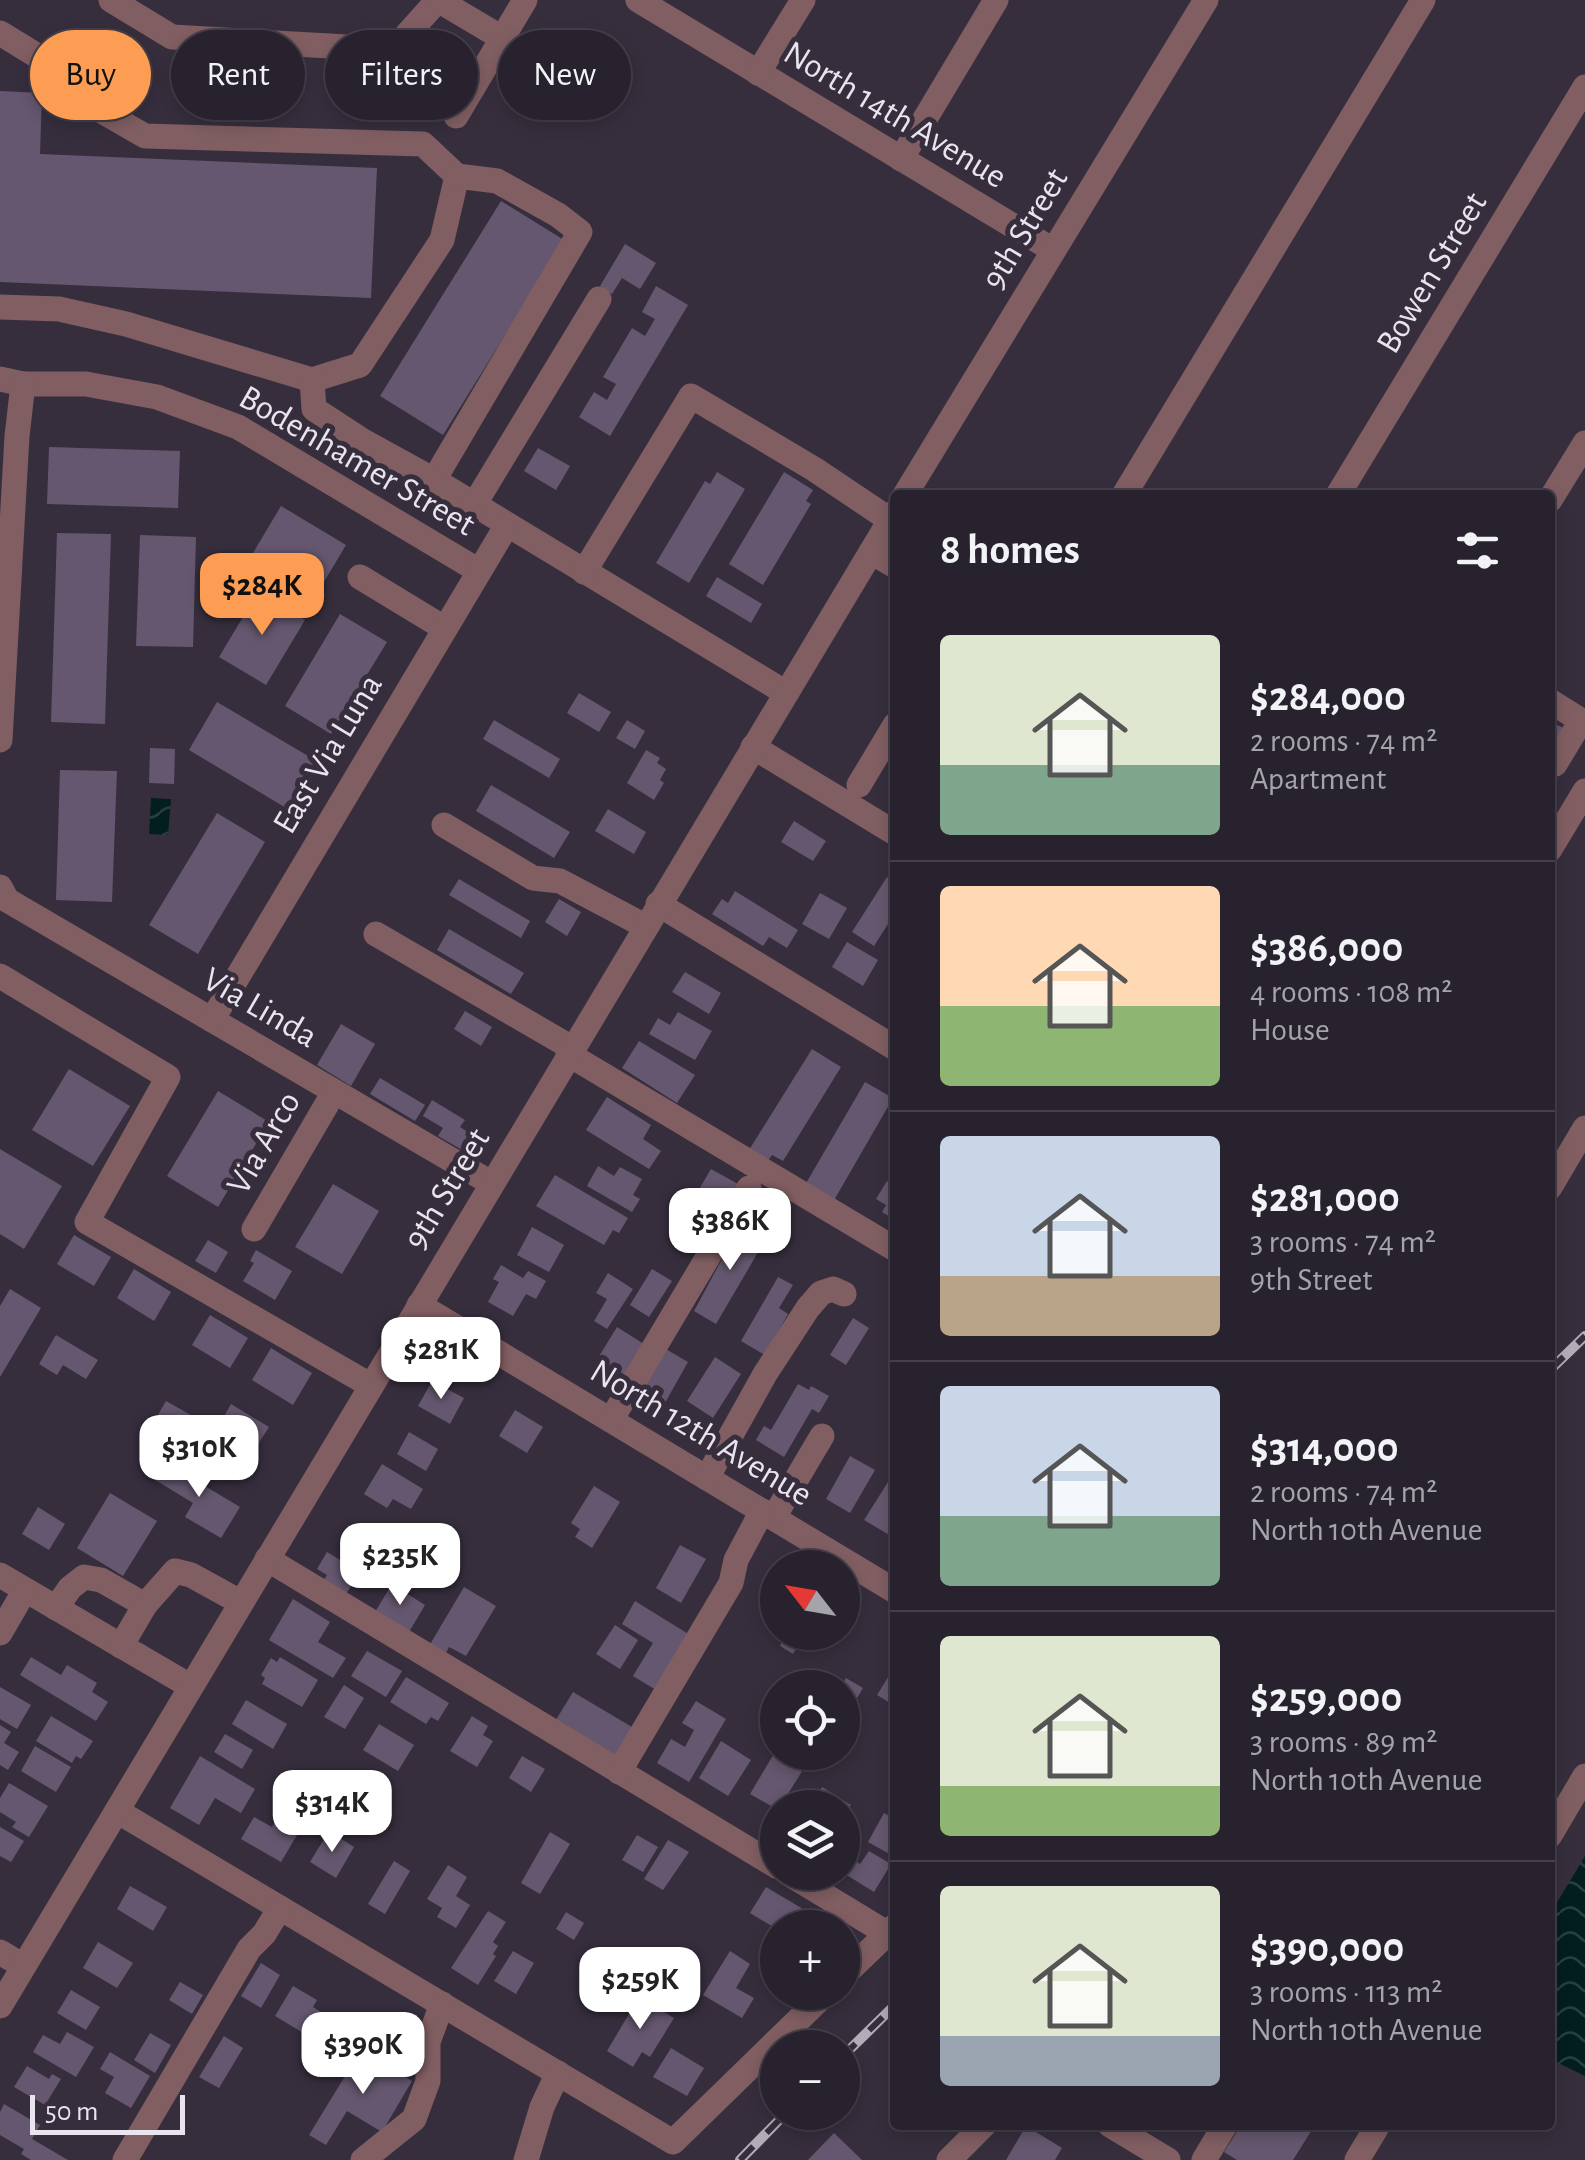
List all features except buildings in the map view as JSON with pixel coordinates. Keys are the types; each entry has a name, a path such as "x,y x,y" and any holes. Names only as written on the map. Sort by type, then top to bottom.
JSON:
{"street":[{"path":"111,0 172,37 383,49 403,39 438,0 498,36"},
{"path":"507,30 525,0"},
{"path":"758,74 802,0"},
{"path":"901,159 996,0"},
{"name":"9th Street","path":"908,490 1206,0"},
{"path":"1127,490 1423,0"},
{"name":"North 14th Avenue","path":"644,4 1053,250"},
{"path":"0,33 75,80 105,114 145,136 423,144 457,176 497,181 580,232 434,480"},
{"path":"478,79 498,45"},
{"name":"Bowen Street","path":"1341,490 1585,87"},
{"path":"0,307 60,309 126,324 312,380 360,366 442,240 457,176"},
{"path":"469,502 599,299"},
{"path":"312,380 314,409 786,693"},
{"path":"0,740 16,436 12,382"},
{"name":"Bodenhamer Street","path":"12,382 86,384 157,396 238,428 479,571"},
{"path":"584,572 692,396 890,515"},
{"path":"1555,492 1585,443"},
{"name":"9th Street","path":"0,2006 890,519"},
{"name":"East Via Luna","path":"212,1020 507,525"},
{"path":"871,552 890,563"},
{"path":"360,577 444,628"},
{"path":"1555,704 1583,722 1555,763"},
{"path":"859,785 890,734"},
{"path":"754,746 890,830"},
{"path":"1555,843 1581,807"},
{"path":"444,824 533,878 560,881 651,916 890,1045"},
{"name":"Via Linda","path":"0,887 7,900 491,1184"},
{"path":"376,934 890,1246"},
{"path":"0,976 168,1077 87,1222 370,1386"},
{"name":"Via Arco","path":"254,1229 334,1092"},
{"path":"1555,1182 1578,1158 1585,1128"},
{"path":"611,1420 749,1188"},
{"path":"707,1478 765,1374 808,1308 821,1293 833,1289 844,1294"},
{"name":"North 12th Avenue","path":"418,1305 890,1583"},
{"path":"618,1772 731,1583 736,1560 822,1436"},
{"path":"267,1559 760,1856"},
{"path":"122,1646 145,1606 175,1571 191,1574 240,1602"},
{"path":"0,1575 190,1686"},
{"path":"56,1608 84,1576 101,1580 145,1606"},
{"path":"0,1632 25,1590"},
{"path":"1555,1827 1585,1776"},
{"path":"117,1810 673,2142 809,2010"},
{"path":"819,1890 890,1929"},
{"path":"125,2160 249,1949 280,1908"},
{"path":"860,1960 890,1931"},
{"path":"0,1952 24,1966"},
{"path":"363,2160 414,2118 428,2081 428,2042 442,2004"},
{"path":"526,2160 542,2107 558,2073"},
{"path":"949,2160 979,2130"},
{"path":"1118,2130 1168,2160"},
{"path":"1204,2160 1222,2130"},
{"path":"1356,2160 1375,2130"}],"water":[{"path":"151,798 171,799 168,835 149,834"},
{"path":"1585,1856 1585,2076 1555,2061 1555,1906"}],"railway":[{"path":"1555,1365 1585,1336"},
{"path":"860,2039 890,2010"},
{"path":"740,2160 769,2130"}]}
